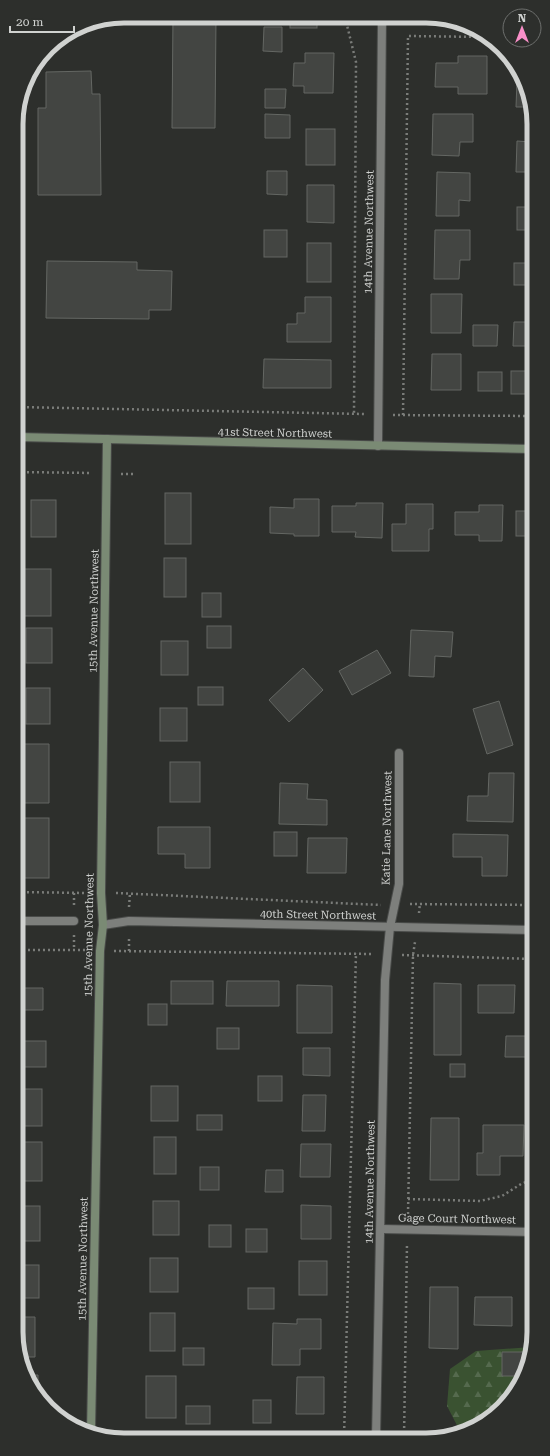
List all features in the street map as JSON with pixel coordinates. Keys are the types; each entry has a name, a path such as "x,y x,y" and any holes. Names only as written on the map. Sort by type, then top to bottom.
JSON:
{"street":[{"name":"14th Avenue Northwest","path":"378,446 382,23"},
{"name":"41st Street Northwest","path":"23,437 527,449"},
{"name":"15th Avenue Northwest","path":"91,1428 100,951 103,925 101,893 107,439"},
{"name":"Katie Lane Northwest","path":"390,927 399,884 399,753"},
{"path":"23,921 74,921"},
{"name":"40th Street Northwest","path":"103,925 129,921 527,930"},
{"name":"14th Avenue Northwest","path":"376,1433 385,980 390,927"},
{"name":"Gage Court Northwest","path":"381,1229 527,1232"}],"path":[{"path":"23,407 354,414 356,62 346,23"},
{"path":"478,38 408,36 403,415 527,416"},
{"path":"23,472 81,473"},
{"path":"23,892 74,893"},
{"path":"130,893 394,905"},
{"path":"420,903 527,905"},
{"path":"23,950 74,950"},
{"path":"129,951 356,954 344,1433"},
{"path":"527,959 413,955 408,1199 480,1201 502,1196 527,1182"},
{"path":"404,1433 407,1263"}],"green space":[{"path":"526,1347 524,1358 519,1371 502,1399 488,1412 471,1423 458,1428 447,1406 450,1369 476,1351"}],"building":[{"path":"173,23 216,23 215,128 172,128"},
{"path":"290,23 317,23 317,28 290,28"},
{"path":"264,27 282,27 282,52 263,51"},
{"path":"305,53 334,53 333,93 304,93 304,86 293,86 294,63 305,63"},
{"path":"458,56 487,56 487,94 458,94 458,87 435,87 436,63 458,63"},
{"path":"91,71 92,94 100,94 101,195 38,195 38,108 46,108 46,72"},
{"path":"517,81 518,81 525,107 516,107"},
{"path":"265,89 286,89 285,108 265,108"},
{"path":"265,114 290,115 290,138 265,138"},
{"path":"433,114 473,114 473,142 460,142 459,156 432,155"},
{"path":"306,129 335,129 335,165 306,165"},
{"path":"517,141 527,142 527,172 516,172"},
{"path":"267,171 287,171 287,195 267,194"},
{"path":"437,172 470,173 470,201 459,200 459,216 436,216"},
{"path":"307,185 334,185 334,223 307,222"},
{"path":"517,207 527,207 527,230 517,230"},
{"path":"264,230 287,230 287,257 264,257"},
{"path":"435,230 470,230 470,260 460,260 459,279 434,279"},
{"path":"307,243 331,243 331,282 307,282"},
{"path":"47,261 137,262 137,270 172,271 171,310 149,310 149,319 46,318"},
{"path":"514,263 527,263 527,285 514,285"},
{"path":"431,294 462,294 461,333 431,333"},
{"path":"305,297 331,297 331,342 287,342 287,324 297,324 297,313 305,313"},
{"path":"514,322 527,322 527,346 513,346"},
{"path":"473,325 498,325 497,346 473,346"},
{"path":"432,354 461,354 461,390 431,390"},
{"path":"264,359 331,360 331,388 263,388"},
{"path":"511,371 527,371 527,394 511,394"},
{"path":"478,372 502,372 502,391 478,391"},
{"path":"165,493 191,493 191,544 165,544"},
{"path":"294,499 319,499 319,536 294,536 294,534 270,533 270,507 294,508"},
{"path":"31,500 56,500 56,537 31,537"},
{"path":"356,503 383,503 382,538 355,537 356,532 332,532 332,506 356,506"},
{"path":"406,504 433,504 433,529 429,529 429,551 392,551 392,524 406,524"},
{"path":"479,505 503,505 502,541 479,541 479,535 455,535 455,512 479,512"},
{"path":"516,511 527,511 527,536 516,536"},
{"path":"164,558 186,558 186,597 164,597"},
{"path":"24,569 51,569 51,616 24,616"},
{"path":"202,593 221,593 221,617 202,617"},
{"path":"207,626 231,626 231,648 207,648"},
{"path":"26,628 52,628 52,663 26,663"},
{"path":"411,630 453,632 451,657 435,656 434,677 409,676"},
{"path":"161,641 188,641 188,675 161,675"},
{"path":"377,650 391,673 352,695 339,671"},
{"path":"303,668 323,690 289,722 269,700"},
{"path":"198,687 223,687 223,705 198,705"},
{"path":"26,688 50,688 50,724 26,724"},
{"path":"499,701 513,745 487,754 473,709"},
{"path":"160,708 187,708 187,741 160,741"},
{"path":"23,744 49,744 49,803 23,803"},
{"path":"170,762 200,762 200,802 170,802"},
{"path":"489,773 514,773 513,822 467,821 468,796 488,796"},
{"path":"280,783 308,784 307,799 327,800 327,825 279,824"},
{"path":"23,818 49,818 49,878 23,878"},
{"path":"158,827 210,827 210,868 185,868 185,854 158,854"},
{"path":"274,832 297,832 297,856 274,856"},
{"path":"453,834 508,835 507,876 482,876 482,857 453,857"},
{"path":"308,838 347,838 346,873 307,873"},
{"path":"171,981 213,981 213,1004 171,1004"},
{"path":"227,981 279,981 279,1006 226,1006"},
{"path":"434,983 461,984 461,1055 434,1055"},
{"path":"297,985 332,986 332,1033 297,1033"},
{"path":"478,985 515,985 514,1013 478,1013"},
{"path":"23,988 43,988 43,1010 23,1010"},
{"path":"148,1004 167,1004 167,1025 148,1025"},
{"path":"217,1028 239,1028 239,1049 217,1049"},
{"path":"506,1036 527,1036 527,1057 505,1057"},
{"path":"23,1041 46,1041 46,1067 23,1067"},
{"path":"303,1048 330,1048 330,1076 303,1075"},
{"path":"450,1064 465,1064 465,1077 450,1077"},
{"path":"258,1076 282,1076 282,1101 258,1101"},
{"path":"151,1086 178,1086 178,1121 151,1121"},
{"path":"23,1089 42,1089 42,1126 23,1126"},
{"path":"303,1095 326,1095 325,1131 302,1131"},
{"path":"197,1115 222,1115 222,1130 197,1130"},
{"path":"431,1118 459,1118 459,1180 430,1180"},
{"path":"483,1125 524,1125 523,1156 500,1156 500,1175 477,1175 477,1153 483,1153"},
{"path":"154,1137 176,1137 176,1174 154,1174"},
{"path":"23,1142 42,1142 42,1181 23,1181"},
{"path":"301,1144 331,1144 330,1177 300,1177"},
{"path":"200,1167 219,1167 219,1190 200,1190"},
{"path":"266,1170 283,1170 283,1192 265,1192"},
{"path":"153,1201 179,1201 179,1235 153,1235"},
{"path":"301,1205 331,1206 331,1239 301,1239"},
{"path":"23,1206 40,1206 40,1241 23,1241"},
{"path":"209,1225 231,1225 231,1247 209,1247"},
{"path":"246,1229 267,1229 267,1252 246,1252"},
{"path":"150,1258 178,1258 178,1292 150,1292"},
{"path":"299,1261 327,1261 327,1295 299,1295"},
{"path":"23,1265 39,1265 39,1298 23,1298"},
{"path":"430,1287 458,1287 458,1349 429,1348"},
{"path":"248,1288 274,1288 274,1309 248,1309"},
{"path":"475,1297 512,1297 512,1326 474,1325"},
{"path":"150,1313 175,1313 175,1351 150,1351"},
{"path":"23,1317 35,1317 35,1357 26,1357 23,1339"},
{"path":"297,1319 321,1319 321,1349 300,1349 300,1365 272,1365 273,1323 297,1324"},
{"path":"183,1348 204,1348 204,1365 183,1365"},
{"path":"502,1352 525,1352 516,1376 502,1376"},
{"path":"33,1375 38,1375 38,1385"},
{"path":"146,1376 176,1376 176,1418 146,1418"},
{"path":"297,1377 324,1377 324,1414 296,1414"},
{"path":"253,1400 271,1400 271,1423 253,1423"},
{"path":"186,1406 210,1406 210,1424 186,1424"}]}
